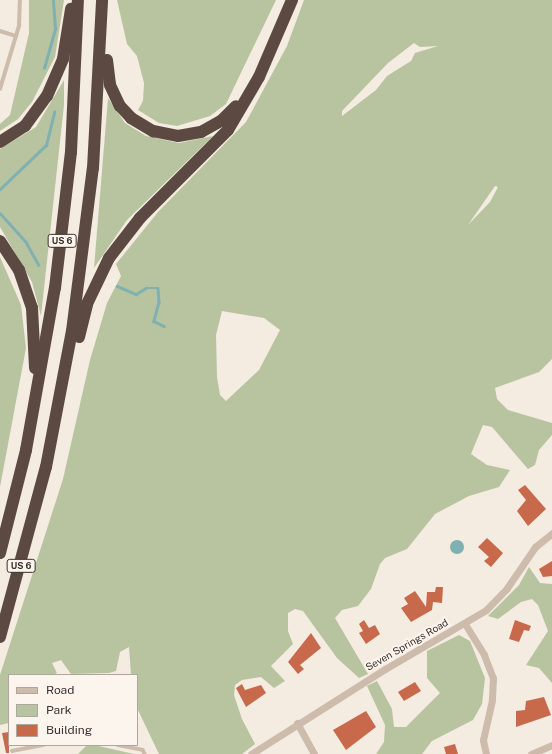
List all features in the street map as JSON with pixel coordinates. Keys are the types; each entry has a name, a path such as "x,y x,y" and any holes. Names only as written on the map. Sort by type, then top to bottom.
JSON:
{"highway":[{"path":"0,142 31,120 52,86 65,49 72,0"},
{"name":"US 6","path":"0,553 20,478 59,260 72,138 78,0"},
{"name":"US 6","path":"0,637 33,521 58,414 88,222 102,0"},
{"path":"105,0 107,70 116,99 131,118 145,127 178,136 209,129 232,111 254,74 286,0"},
{"path":"58,414 87,304 109,258 140,218 228,130 259,77 292,0"},
{"path":"0,241 25,285 36,338 20,478"}],"street":[{"name":"Seven Springs Road","path":"251,754 298,722 465,624 501,596 529,553 552,533"},
{"path":"465,624 484,655 493,678 492,700 483,740 486,754"},
{"path":"298,722 314,754"},
{"path":"537,753 552,745"}],"lane":[{"path":"0,89 16,36 20,0"},
{"path":"0,31 16,36"},
{"path":"12,751 38,746"},
{"path":"123,746 143,750 145,754"}],"green space":[{"path":"29,0 64,0 55,57 32,102 18,119 0,131 0,124 10,115 29,33"},
{"path":"117,0 276,0 226,104 210,116 177,126 159,123 138,110 143,101 144,83 137,56 127,44"},
{"path":"304,0 552,0 552,359 539,372 495,388 497,399 508,410 552,423 552,435 539,450 535,465 528,469 492,427 483,425 471,454 487,465 510,470 499,487 469,496 435,514 407,549 385,558 380,564 371,589 358,606 342,610 335,618 368,674 359,678 337,658 303,611 295,609 288,613 288,631 293,644 271,666 285,681 274,688 261,677 242,680 235,685 234,695 242,719 255,744 242,754 159,754 138,710 138,674 131,674 129,647 120,652 116,671 109,673 71,674 61,660 52,663 57,673 54,674 8,674 8,723 0,725 0,675 63,479 90,360 107,303 121,276 116,264 158,212 246,122 287,46","holes":["414,43 420,47 438,46 415,53 411,61 387,76 376,90 342,116 342,111 388,63","495,186 498,187 490,202 468,225","222,311 264,318 280,330 259,370 226,401 220,395 217,377 216,335"]},
{"path":"64,80 64,105 41,316 32,282 0,227 0,149 36,127"},
{"path":"108,98 125,123 146,136 179,143 213,136 127,220 94,268"},
{"path":"0,257 21,305 26,348 0,487"},
{"path":"529,567 540,583 552,584 552,683 539,668 526,665 548,631 538,605 532,599 521,602 498,619 488,616 519,585"},
{"path":"459,635 470,641 485,678 482,704 473,720 432,741 422,754 376,754 384,742 385,725 367,686 377,681 392,709 394,727 406,727 440,693 427,678 427,651"},
{"path":"86,746 98,746 134,754 78,754"}],"water":[{"path":"454,540 460,540 464,544 464,550 460,554 454,554 450,550 450,544"}],"building":[{"path":"525,485 546,509 528,526 517,511 526,500 518,490"},
{"path":"487,538 503,553 491,567 484,561 489,557 478,547"},
{"path":"552,561 552,576 543,577 539,569"},
{"path":"436,587 443,587 442,603 433,602 432,610 411,622 401,608 408,604 404,598 415,591 426,607 427,592 435,592"},
{"path":"364,620 369,628 375,625 380,634 366,644 359,633 363,631 359,624"},
{"path":"515,620 531,626 529,631 524,630 519,642 509,639"},
{"path":"311,633 321,648 300,665 304,669 298,674 288,662"},
{"path":"415,682 421,691 404,701 398,692"},
{"path":"242,684 245,690 261,685 266,693 246,707 236,688"},
{"path":"544,697 551,715 516,727 516,711 525,710 526,701"},
{"path":"366,711 376,727 346,750 333,730"},
{"path":"8,732 9,753 6,753 2,733"},
{"path":"455,744 458,754 446,754 444,747"}],"waterway":[{"path":"44,68 55,29 53,0"},
{"path":"0,189 46,145 54,112"},
{"path":"0,213 26,242 39,265"},
{"path":"117,286 136,294 146,288 158,288 159,302 154,321 164,326"}]}
